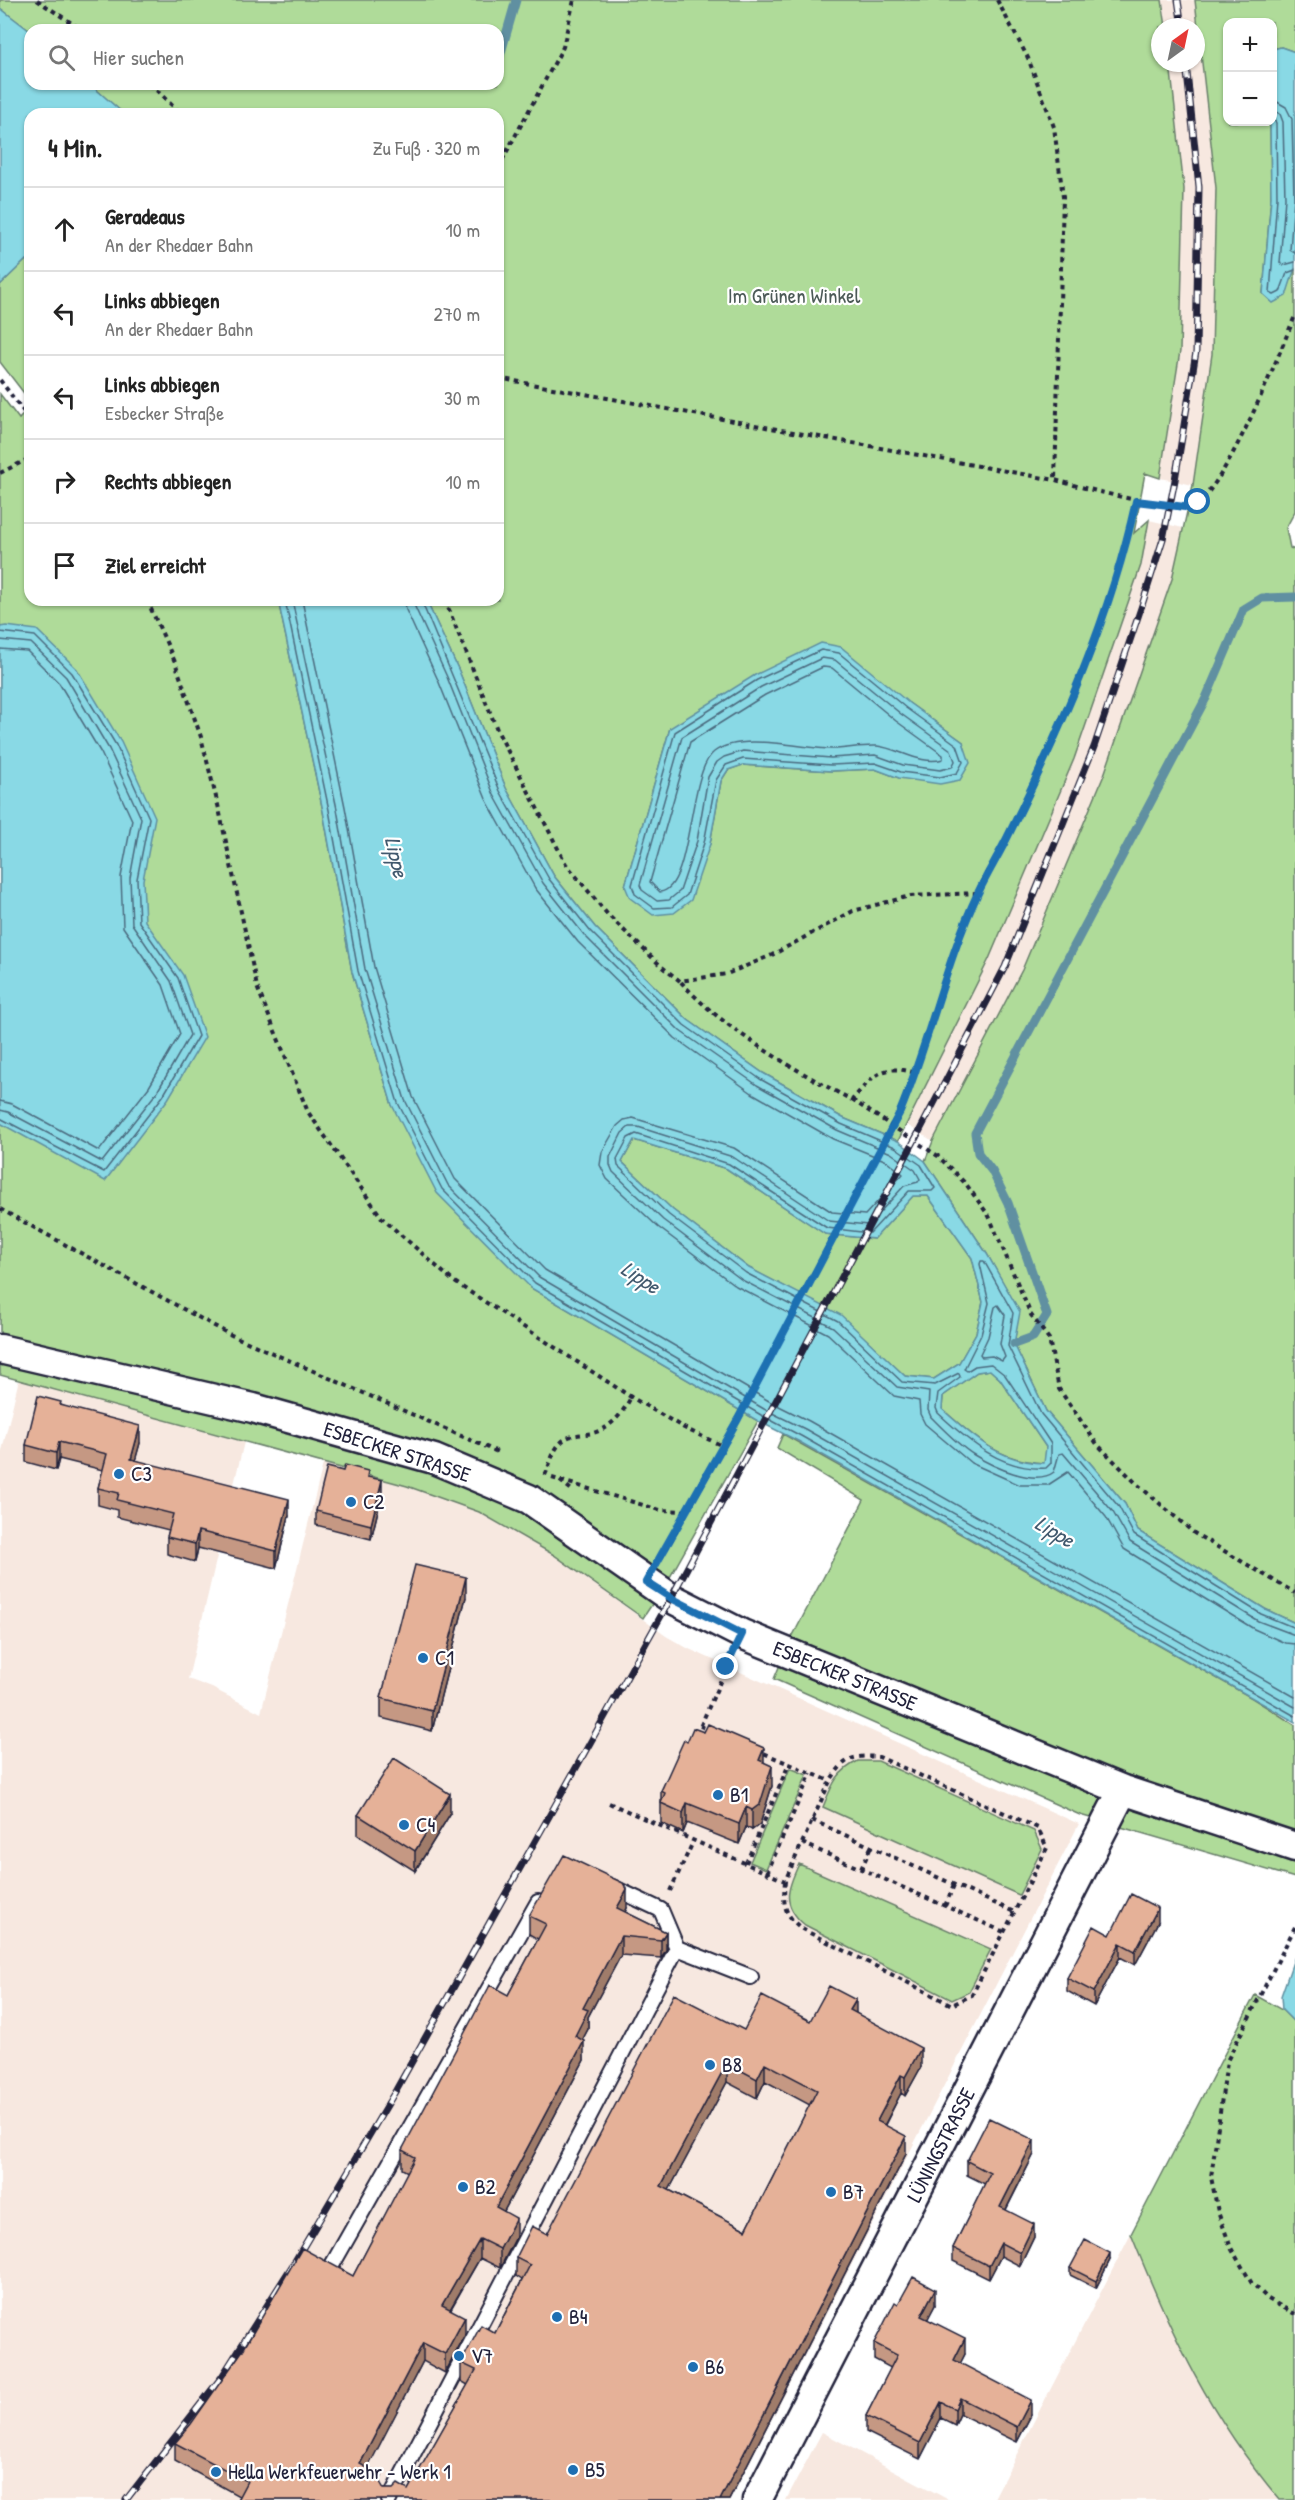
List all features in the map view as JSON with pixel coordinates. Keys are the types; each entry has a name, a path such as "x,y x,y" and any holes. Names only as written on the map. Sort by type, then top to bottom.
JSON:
{"street":[{"name":"ESBECKER STRASSE","path":"0,1349 253,1408 434,1459 529,1500 671,1598 742,1634 1123,1790 1295,1847"},
{"name":"LÜNINGSTRASSE","path":"757,2500 1123,1790"}],"lane":[{"path":"603,1882 661,1910 677,1948 751,1977"},
{"path":"331,2267 543,1893"},
{"path":"389,2500 677,1948"}],"path":[{"path":"37,0 73,24"},
{"path":"504,157 563,47 574,0"},
{"path":"997,0 1028,58 1054,127 1056,139 1063,197 1055,480"},
{"path":"156,90 175,108"},
{"path":"504,379 1055,480 1136,501 1192,507 1218,481 1253,412 1295,316"},
{"path":"0,380 24,412"},
{"path":"0,473 24,461"},
{"path":"646,1582 738,1419 900,1112 916,1073 978,893 1040,768 1086,663 1116,581 1136,501"},
{"path":"150,606 175,662 201,736 219,808 256,987 308,1112 382,1218 453,1281 631,1397 684,1428 723,1446"},
{"path":"447,606 498,732 566,864 608,915 662,967 680,981 697,1000 756,1043 808,1076 852,1100 938,1156 966,1184 989,1216 1031,1315 1049,1339 1059,1389 1097,1444 1137,1484 1194,1533 1295,1593"},
{"path":"680,981 727,974 772,954 853,911 910,896 978,893"},
{"path":"852,1100 873,1076 883,1071 893,1069 916,1073"},
{"path":"0,1209 229,1334 506,1456"},
{"path":"529,1500 545,1476 552,1453 565,1439 595,1432 612,1422 624,1410 631,1397"},
{"path":"536,1471 545,1476 660,1510 688,1511"},
{"path":"696,1736 742,1634"},
{"path":"700,1726 720,1734"},
{"path":"759,1751 830,1781"},
{"path":"858,1755 879,1757 1038,1828 1047,1848 972,1995 952,2005 802,1929 788,1917 783,1901 785,1881 830,1781 841,1764 858,1755"},
{"path":"746,1863 789,1764"},
{"path":"767,1873 811,1773"},
{"path":"609,1803 785,1881"},
{"path":"812,1820 1014,1912"},
{"path":"661,1910 694,1840"},
{"path":"802,1843 1004,1932"},
{"path":"861,1869 871,1847"},
{"path":"945,1906 954,1885"},
{"path":"1295,1927 1227,2061 1211,2177 1218,2212 1231,2248 1251,2282 1268,2299 1295,2314"}],"shaded area":[{"path":"1162,0 1195,0 1197,18 1165,18"},
{"path":"1171,72 1203,72 1216,189 1212,354 1193,485 1160,478 1180,351 1184,189"},
{"path":"1149,520 1183,528 1172,579 1104,775 1022,970 933,1141 907,1125 989,959 1074,759 1141,565"},
{"path":"19,1379 244,1442 188,1679 212,1688 261,1713 323,1464 407,1486 479,1512 554,1555 666,1636 689,1649 1079,1824 730,2500 0,2500 0,1459"},
{"path":"1131,2234 1295,2323 1295,2500 993,2500"},
{"path":"822,2432 949,2500 786,2500"}],"green space":[{"name":"Im Grünen Winkel","path":"0,0 1162,0 1165,18 1151,18 1151,72 1171,72 1184,189 1180,351 1160,478 1145,473 1134,533 1149,520 1141,565 1074,759 989,959 898,1141 843,1118 763,1073 688,1020 595,927 554,876 506,788 459,671 429,606 504,606 504,108 117,108 97,90 504,90 504,24 24,24 24,26 0,8","holes":["909,703 963,742 899,778 875,769 831,771 742,765 728,770 721,781 710,844 625,886 670,728"]},
{"path":"1195,0 1295,0 1295,52 1281,47 1277,48 1277,18 1223,18 1223,126 1270,126 1271,197 1263,294 1285,296 1295,268 1295,511 1286,528 1290,548 1295,550 1295,1623 1265,1609 1138,1531 1125,1504 1046,1411 1014,1344 1019,1312 987,1254 925,1161 933,1141 1022,970 1104,775 1172,579 1193,485 1212,354 1216,188 1203,72 1205,72 1205,18 1197,18"},
{"path":"24,262 24,393 0,362 0,285"},
{"path":"0,394 19,419 24,414 24,606 279,606 323,811 352,972 392,1105 531,1288 758,1421 670,1577 643,1618 554,1555 479,1512 407,1486 0,1375"},
{"path":"634,1140 727,1169 825,1234 874,1239 913,1196 928,1196 972,1258 983,1302 976,1333 959,1363 934,1379 905,1376 841,1316 749,1268 673,1210 622,1162"},
{"path":"990,1370 1000,1379 1046,1447 1045,1463 1014,1458 1000,1453 965,1429 942,1409 943,1396 977,1372"},
{"path":"783,1434 1252,1698 1295,1725 1295,1878 1080,1815 774,1679 789,1643 864,1500 777,1448"},
{"path":"858,1761 878,1761 1034,1831 1042,1849 1019,1895 823,1807 832,1786 840,1775"},
{"path":"790,1768 807,1775 766,1869 750,1862"},
{"path":"799,1864 991,1949 969,1992 952,2000 805,1925 792,1911 788,1896"},
{"path":"1255,1995 1282,2010 1295,2023 1295,2500 1280,2500 1255,2469 1213,2406 1177,2340 1131,2234"}],"water":[{"path":"0,8 24,26 24,90 97,90 117,108 24,108 24,262 0,285"},
{"path":"1281,47 1295,52 1295,268 1286,296 1273,303 1263,294 1271,197 1270,126 1277,126 1277,48"},
{"name":"Lippe","path":"279,606 429,606 459,671 506,788 554,876 595,927 688,1020 763,1073 843,1118 898,1141 925,1161 987,1254 1020,1312 1014,1344 1046,1411 1125,1504 1138,1531 1265,1609 1295,1623 1295,1722 798,1441 758,1421 531,1288 437,1193 392,1105 352,972 323,811","holes":["634,1140 727,1169 825,1234 874,1239 913,1196 928,1196 972,1258 983,1302 976,1333 959,1363 934,1379 905,1376 841,1315 749,1268 673,1210 622,1162","990,1370 1000,1379 1046,1447 1044,1463 1028,1462 1001,1453 976,1438 942,1409 943,1396 977,1372"]},
{"path":"0,627 37,630 77,669 121,742 155,817 143,880 145,921 183,975 205,1037 168,1099 105,1181 0,1123"},
{"path":"821,643 841,647 909,703 963,742 970,763 960,780 940,784 899,778 875,769 831,771 743,765 728,770 721,781 710,844 691,900 674,913 653,915 630,898 625,886 670,728 755,675"},
{"path":"1295,1956 1295,2023 1282,2010 1281,1996"}],"building":[{"path":"38,1396 61,1402 60,1405 140,1426 131,1459 289,1499 276,1551 198,1531 195,1544 167,1537 173,1514 117,1500 119,1493 98,1488 107,1454 59,1442 56,1453 26,1445"},
{"name":"C2","path":"345,1465 368,1471 367,1477 382,1480 371,1525 316,1511 327,1467 343,1471"},
{"name":"C1","path":"415,1565 466,1577 432,1711 381,1698"},
{"name":"B1","path":"708,1724 764,1748 759,1760 772,1766 760,1804 752,1810 746,1807 739,1824 687,1803 683,1813 661,1803 665,1793 661,1791 684,1740 687,1742 693,1728 704,1732"},
{"name":"C4","path":"394,1758 450,1794 415,1851 358,1815"},
{"path":"564,1855 623,1883 627,1890 617,1908 666,1932 661,1940 621,1936 583,2008 588,2010 575,2036 584,2041 496,2207 516,2218 500,2249 480,2239 442,2305 465,2317 445,2354 423,2343 360,2464 382,2476 380,2482 384,2489 393,2489 398,2484 408,2490 476,2370 461,2363 481,2325 495,2333 530,2265 516,2258 532,2226 547,2234 674,1994 744,2030 762,1996 810,2021 829,1986 856,2000 850,2010 921,2048 905,2077 901,2075 877,2121 906,2136 720,2500 237,2500 247,2481 175,2443 243,2350 302,2248 353,2276 415,2157 402,2150 490,1985 508,1995 546,1924 529,1916","holes":["727,2063 757,2079 765,2063 817,2090 746,2230 661,2186"]},
{"path":"1131,1894 1158,1908 1135,1951 1120,1943 1094,1992 1067,1978 1094,1926 1110,1935"},
{"path":"989,2118 1034,2140 1000,2207 1034,2224 1020,2253 1001,2243 989,2266 953,2248 990,2173 967,2161"},
{"path":"1085,2240 1110,2253 1096,2281 1070,2268"},
{"path":"913,2277 935,2289 921,2316 965,2338 954,2360 1031,2400 1017,2427 960,2398 955,2409 941,2402 920,2443 866,2416 897,2355 874,2343 895,2302 898,2304"}],"waterway":[{"path":"504,42 516,0"},
{"path":"1014,1344 1033,1337 1047,1315 1008,1203 992,1171 978,1153 975,1133 1206,698 1244,609 1262,598 1295,597"}],"railway":[{"path":"1178,0 1181,18"},
{"path":"126,2500 221,2378 292,2266 396,2090 671,1598 1005,967 1094,747 1163,539 1175,480 1196,352 1199,187 1187,72"}],"place":[{"name":"C3","path":"119,1474"},
{"name":"C2","path":"351,1502"},
{"name":"C1","path":"423,1658"},
{"name":"B1","path":"718,1795"},
{"name":"C4","path":"404,1825"},
{"name":"B8","path":"710,2065"},
{"name":"B2","path":"463,2187"},
{"name":"B7","path":"831,2192"},
{"name":"B4","path":"557,2317"},
{"name":"V7","path":"459,2356"},
{"name":"B6","path":"693,2367"},
{"name":"B5","path":"573,2470"},
{"name":"Hella Werkfeuerwehr - Werk 1","path":"216,2472"}],"route":[{"path":"726,1667 742,1634 671,1598 646,1582 738,1419 900,1112 916,1073 978,893 1010,832 1086,663 1116,581 1136,501 1185,507 1192,507 1198,502"}]}
